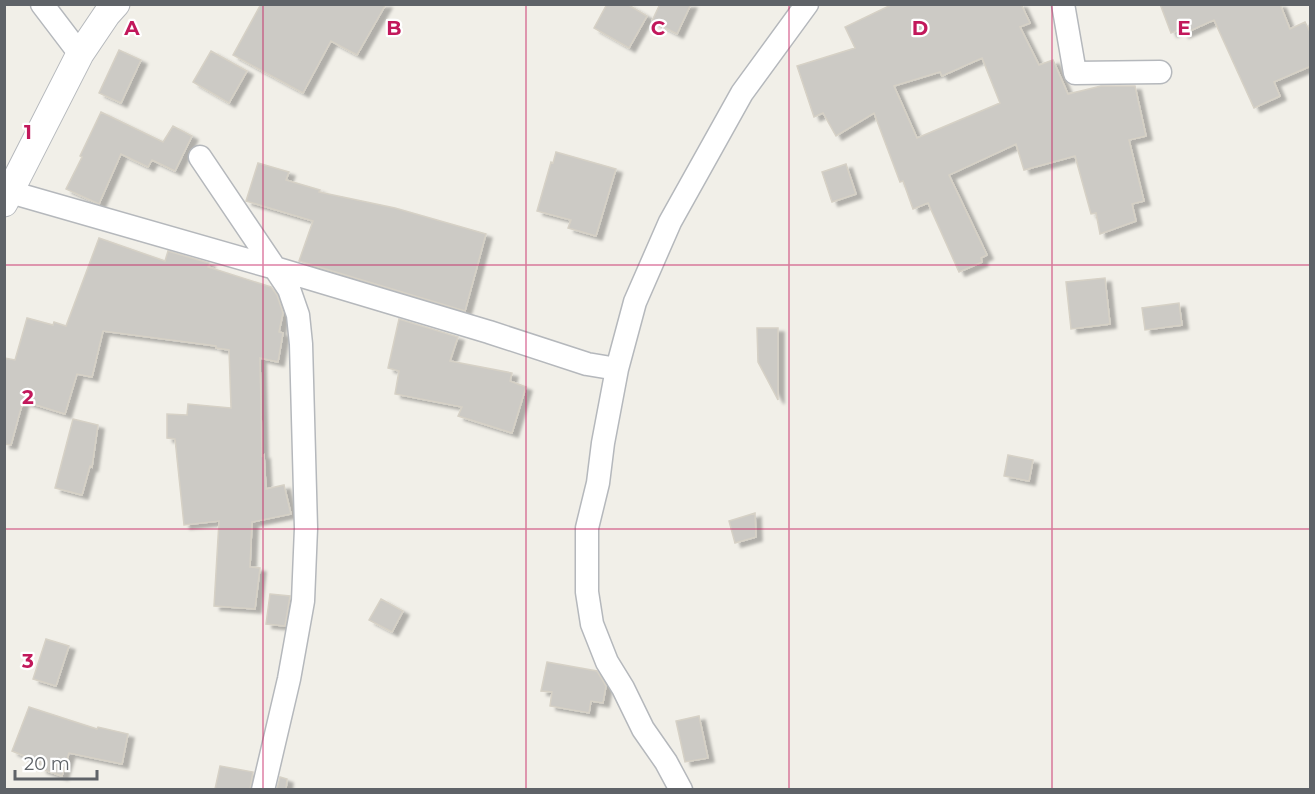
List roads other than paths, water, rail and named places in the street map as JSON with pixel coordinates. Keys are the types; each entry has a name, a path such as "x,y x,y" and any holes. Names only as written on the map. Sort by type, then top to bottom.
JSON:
{"street":[{"path":"42,4 80,54"},
{"path":"116,4 80,54 7,197 275,268 587,364 617,369"},
{"path":"681,789 607,662 592,624 587,592 587,528 598,483 617,369 635,302 670,222 741,93 807,4"},
{"path":"1064,4 1075,73 1160,72"},
{"path":"200,157 289,289 298,315 301,344 306,528 303,601 289,679 263,789"}]}
